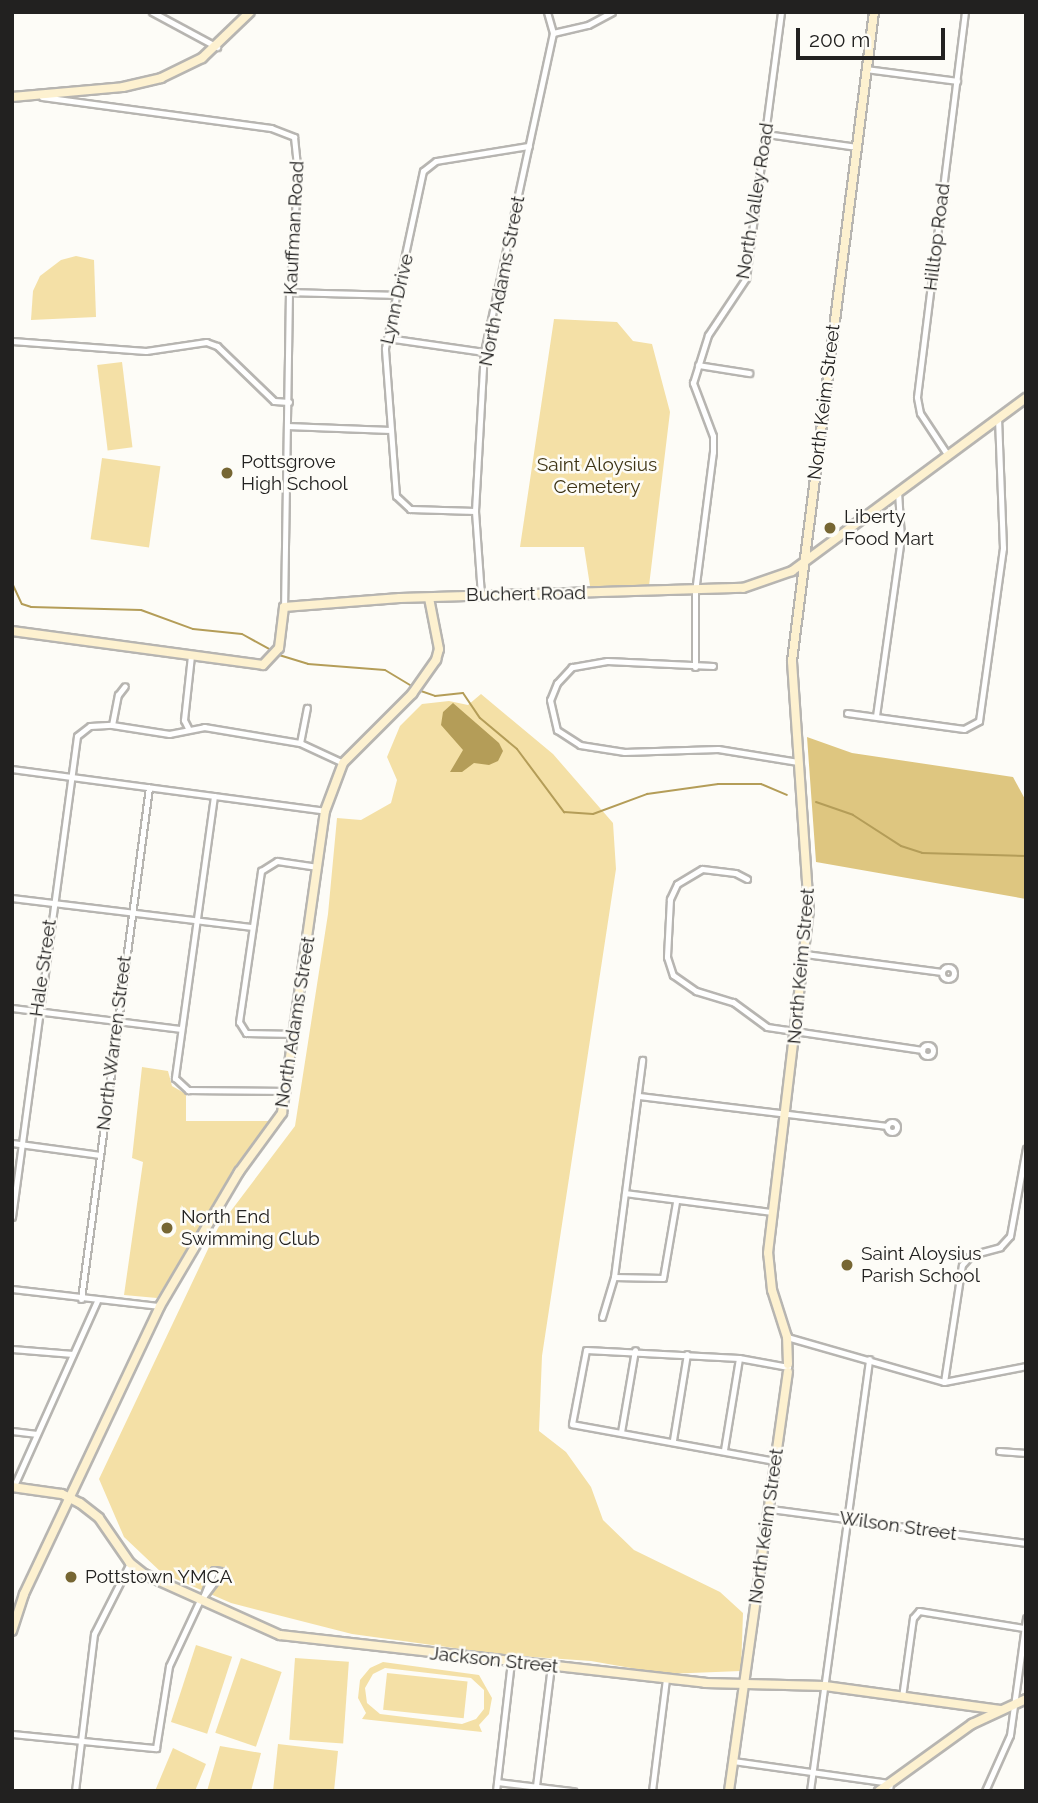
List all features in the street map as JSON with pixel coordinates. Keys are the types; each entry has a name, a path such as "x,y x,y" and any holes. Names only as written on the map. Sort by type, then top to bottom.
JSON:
{"street":[{"path":"152,12 217,47"},
{"path":"12,97 141,84 187,67 217,47 250,12"},
{"path":"547,12 553,33 588,25 612,12"},
{"name":"North Valley Road","path":"695,667 695,592 713,436 696,400 693,383 708,335 746,278 780,12"},
{"name":"North Keim Street","path":"729,1791 771,1509 788,1368 787,1337 768,1269 772,1212 805,954 809,888 792,661 874,12"},
{"name":"Hilltop Road","path":"947,454 916,401 965,12"},
{"name":"North Adams Street","path":"481,595 475,510 484,352 553,33"},
{"path":"866,69 957,81"},
{"name":"Kauffman Road","path":"12,89 25,94 287,131 298,149 289,292 285,607"},
{"path":"766,134 856,147"},
{"name":"Lynn Drive","path":"475,510 424,510 401,504 393,488 387,430 384,366 387,338 416,216 420,179 428,166 529,146"},
{"path":"289,292 397,295"},
{"path":"387,338 484,352"},
{"path":"12,341 146,351 206,342 217,346 274,401 289,402"},
{"path":"698,365 749,373"},
{"name":"Buchert Road","path":"285,607 481,595 695,592 747,587 784,576 1026,398"},
{"path":"847,713 964,729 979,721 1003,543 998,417"},
{"path":"289,426 387,430"},
{"path":"876,716 901,538 898,491"},
{"name":"North Adams Street","path":"12,1631 24,1594 160,1306 239,1172 281,1116 287,1091 325,811 342,762 419,686 439,649 429,598"},
{"path":"12,631 263,665 276,653 285,607"},
{"path":"188,728 184,720 191,656"},
{"path":"713,667 607,661 572,667 557,683 550,700 557,730 580,745 624,752 719,749 798,762"},
{"path":"125,686 118,695 112,725 169,734 188,728 300,743 342,762"},
{"path":"300,743 307,708"},
{"name":"Hale Street","path":"12,1217 74,744 90,726 112,725"},
{"path":"12,769 325,811"},
{"name":"North Warren Street","path":"81,1299 130,912 149,787"},
{"path":"214,796 174,1074 184,1088 287,1091"},
{"path":"295,1034 249,1033 239,1026 252,927 260,876 266,865 277,860 319,867"},
{"path":"747,879 735,873 702,870 682,878 670,899 667,962 673,975 696,991 733,1002 767,1027 922,1051"},
{"path":"12,898 252,927"},
{"path":"805,954 942,972"},
{"path":"12,1007 180,1029"},
{"path":"602,1317 614,1277 642,1060"},
{"path":"639,1096 887,1126"},
{"path":"12,1143 100,1155"},
{"path":"944,1382 961,1268 971,1255 996,1248 1009,1238 1026,1148"},
{"path":"625,1193 676,1202 772,1212"},
{"path":"614,1277 663,1278 676,1202"},
{"path":"12,1289 97,1301 160,1306"},
{"path":"70,1497 13,1488 97,1301"},
{"path":"787,1337 944,1382 1026,1366"},
{"path":"12,1349 73,1354"},
{"path":"775,1461 673,1440 572,1424 586,1350 635,1350 739,1358 788,1368"},
{"path":"621,1432 635,1350"},
{"path":"673,1440 687,1354"},
{"path":"724,1450 739,1358"},
{"path":"810,1791 869,1359"},
{"path":"12,1431 35,1434"},
{"path":"999,1451 1026,1453"},
{"name":"Jackson Street","path":"70,1497 99,1518 130,1563 280,1635 666,1679 743,1686 825,1686 1000,1710"},
{"name":"Wilson Street","path":"771,1509 1026,1543"},
{"path":"75,1791 94,1634 130,1563"},
{"path":"12,1734 156,1748 169,1666 214,1570 221,1571 201,1599"},
{"path":"902,1698 913,1618 924,1611 1024,1628"},
{"path":"985,1791 1004,1752 1016,1702 1026,1618"},
{"path":"496,1791 511,1662"},
{"path":"536,1786 551,1666"},
{"path":"652,1791 666,1679"},
{"path":"879,1791 890,1787 979,1720 1026,1699"},
{"path":"964,1705 979,1720"},
{"path":"733,1761 812,1771 890,1787"},
{"path":"497,1782 573,1791"}],"green space":[{"path":"76,256 94,260 96,317 31,320 33,291 40,276 61,260"},
{"name":"Saint Aloysius Cemetery","path":"554,319 617,322 633,341 652,344 670,412 649,586 590,586 584,547 520,547"},
{"path":"122,362 132,447 108,450 97,365"},
{"path":"102,458 160,466 149,547 91,539"},
{"path":"481,694 553,754 613,823 616,869 542,1356 539,1431 566,1452 591,1487 603,1520 634,1550 720,1592 743,1613 741,1671 665,1674 591,1661 505,1655 352,1634 231,1603 162,1573 124,1537 99,1479 218,1228 295,1126 328,914 337,818 361,820 391,803 397,780 387,757 400,726 422,704 449,701 468,705"},
{"name":"North End Swimming Club","path":"142,1067 168,1071 172,1086 186,1094 186,1121 273,1121 249,1151 157,1298 124,1295 143,1162 132,1158"},
{"path":"196,1645 232,1657 207,1734 171,1722"},
{"path":"241,1658 282,1672 256,1747 215,1733"},
{"path":"295,1658 349,1662 343,1744 289,1740"},
{"path":"383,1662 479,1675 492,1698 489,1714 479,1725 482,1732 362,1719 366,1713 358,1698 360,1680 370,1668","holes":["385,1668 471,1678 484,1690 484,1709 476,1719 462,1724 380,1714 367,1703 365,1688 373,1674"]},
{"path":"387,1673 468,1681 464,1718 383,1710"},
{"path":"278,1744 338,1751 334,1791 273,1791"},
{"path":"220,1746 261,1753 251,1791 207,1791"},
{"path":"173,1748 206,1764 195,1791 155,1791"}],"shaded area":[{"path":"453,703 499,743 503,751 498,761 489,765 474,763 462,772 450,772 463,750 441,725 443,712"},
{"path":"807,737 852,753 1013,777 1026,801 1026,899 816,862"}],"waterway":[{"path":"12,583 22,604 31,607 141,610 193,629 242,634 271,650"},
{"path":"279,655 308,664 385,670 413,687"},
{"path":"418,690 435,696 463,693 480,718 517,749 564,812 593,814 647,794 718,784 761,784 787,795"},
{"path":"816,802 853,815 901,846 922,853 1026,856"}],"place":[{"name":"Pottsgrove High School","path":"227,473"},
{"name":"Liberty Food Mart","path":"830,528"},
{"name":"North End Swimming Club","path":"167,1228"},
{"name":"Saint Aloysius Parish School","path":"847,1265"},
{"name":"Pottstown YMCA","path":"71,1577"}]}
